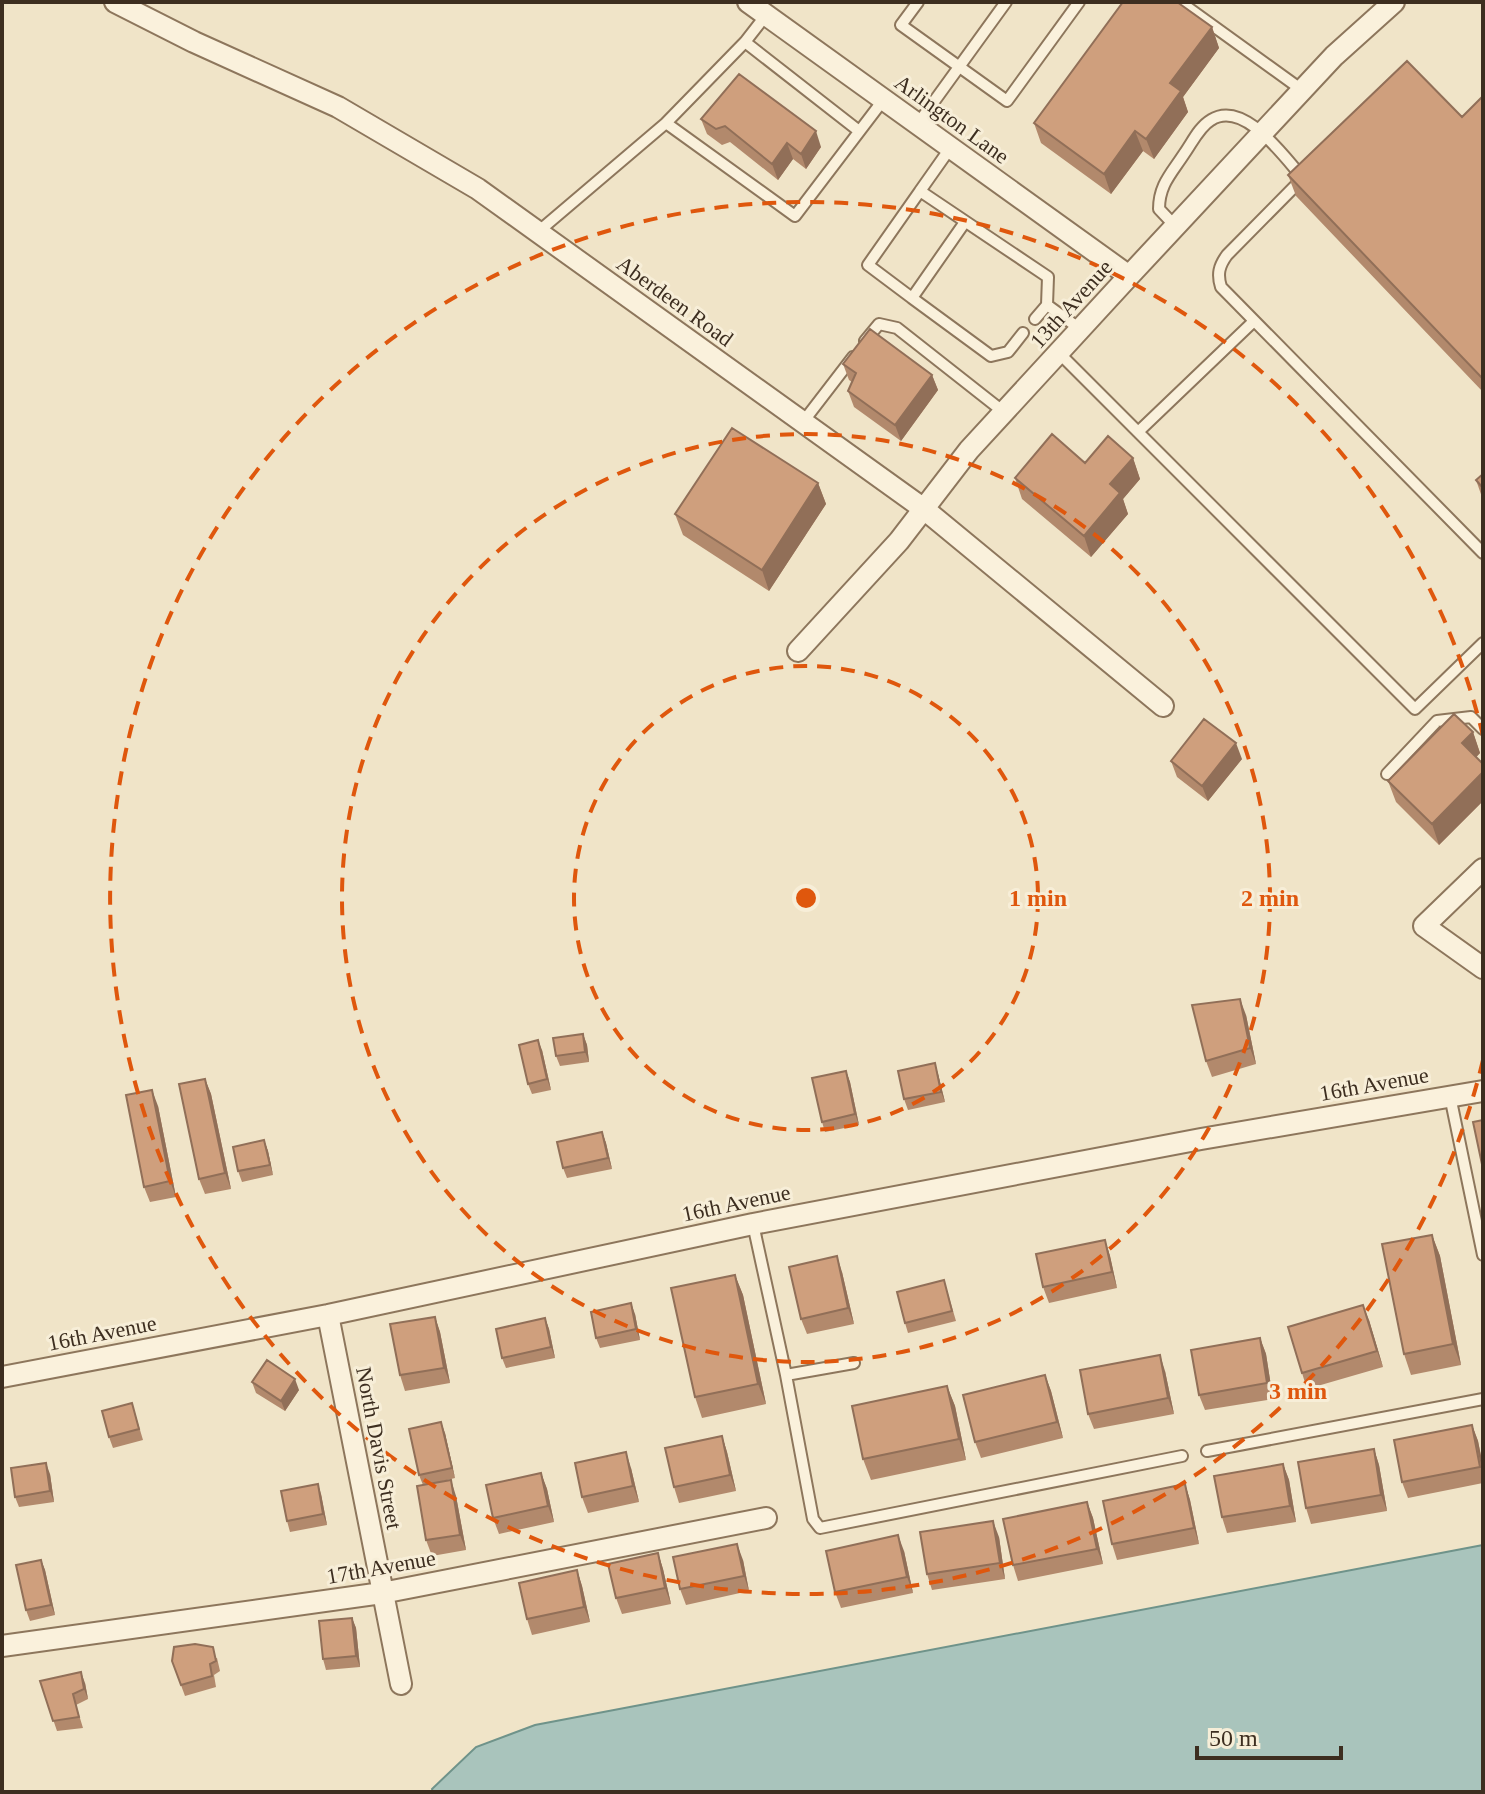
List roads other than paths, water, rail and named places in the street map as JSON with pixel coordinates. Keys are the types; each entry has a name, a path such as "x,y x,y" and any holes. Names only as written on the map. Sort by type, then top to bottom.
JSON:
{"street":[{"name":"Aberdeen Road","path":"115,2 194,42 338,107 440,165 539,231 924,509 1163,706"},
{"name":"Arlington Lane","path":"748,2 1129,276"},
{"name":"13th Avenue","path":"798,651 899,541 969,450 1080,329 1334,56 1394,2"},
{"path":"1483,869 1424,926 1483,968"},
{"name":"16th Avenue","path":"2,1377 328,1315 753,1224 1483,1091"},
{"name":"North Davis Street","path":"328,1315 401,1684"},
{"name":"17th Avenue","path":"2,1646 382,1593 766,1518"}],"lane":[{"path":"918,2 901,25 1007,101 1079,2"},
{"path":"917,125 1006,2"},
{"path":"1180,2 1302,90"},
{"path":"539,231 666,123 745,42 766,15"},
{"path":"745,42 859,131"},
{"path":"666,123 795,216 884,99"},
{"path":"1176,227 1159,209 1159,192 1201,129 1212,119 1229,116 1245,120 1262,133 1303,178 1239,241 1220,266 1218,277 1221,287 1483,553"},
{"path":"951,147 868,265 991,356 1008,352 1023,333"},
{"path":"920,191 1048,277 1047,305 1035,319"},
{"path":"912,298 965,222"},
{"path":"1047,305 1080,329"},
{"path":"1138,432 1254,321"},
{"path":"803,422 879,324 897,328 1005,413"},
{"path":"1059,353 1415,709 1483,643"},
{"path":"1387,774 1437,721 1471,717 1483,729"},
{"path":"1450,1095 1483,1255"},
{"path":"753,1224 813,1519 820,1528 1182,1456"},
{"path":"786,1375 854,1363"},
{"path":"1207,1451 1483,1399"}],"water":[{"path":"1483,1545 1483,1792 433,1792 432,1789 476,1747 535,1725"}]}
